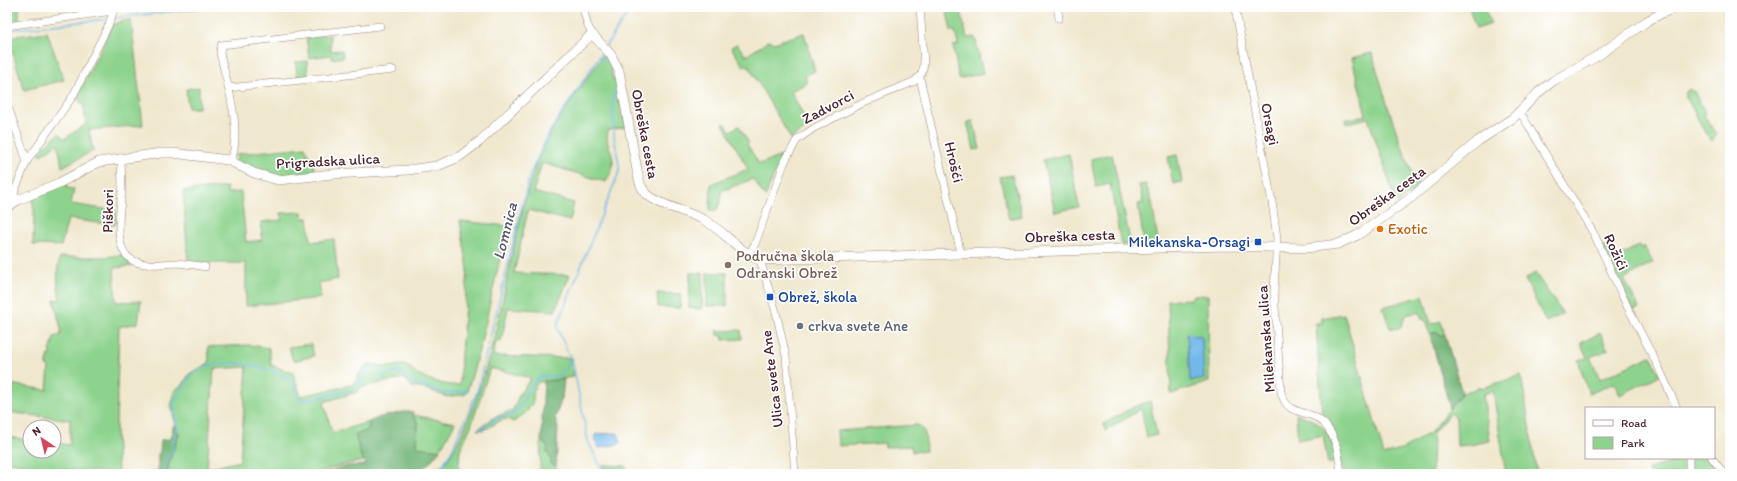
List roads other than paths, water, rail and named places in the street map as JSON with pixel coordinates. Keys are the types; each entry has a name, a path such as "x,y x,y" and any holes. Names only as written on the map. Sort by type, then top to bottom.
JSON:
{"main road":[{"name":"Obreška cesta","path":"592,34 610,55 619,71 636,170 642,189 652,198 707,222 749,254 760,260 1226,246 1319,247 1338,244 1350,239 1412,197 1478,141 1520,112 1539,92 1553,81 1599,55 1647,21 1678,7"},
{"name":"Prigradska ulica","path":"10,205 105,160 173,152 224,159 254,173 278,180 420,169 448,162 465,153 480,141 592,34"}],"street":[{"path":"583,7 587,24 592,34"},
{"path":"920,7 924,69 920,78"},
{"path":"1058,7 1059,18"},
{"name":"Orsagi","path":"1236,7 1272,202 1277,247"},
{"path":"7,26 113,11 109,24 67,107 27,161 14,190 10,205"},
{"path":"231,162 235,147 235,123 220,53 221,45 380,26"},
{"path":"228,88 393,70"},
{"name":"Hrošći","path":"920,78 961,254"},
{"name":"Zadvorci","path":"749,254 785,161 797,140 814,128 870,100 920,78"},
{"path":"7,104 27,161"},
{"name":"Rožići","path":"1520,112 1594,234 1677,407"},
{"name":"Piškori","path":"121,158 122,188 119,228 121,243 129,258 134,261 150,264 177,263 205,267"},
{"name":"Milekanska ulica","path":"1277,247 1274,292 1282,397 1291,409 1316,418 1329,431 1337,449 1341,474"},
{"name":"Ulica svete Ane","path":"760,260 776,312 786,356 795,474"},
{"path":"1688,459 1689,474"},
{"path":"1713,459 1724,474"}],"water":[{"path":"1191,333 1194,336 1200,335 1202,337 1204,379 1190,381 1187,334"},
{"path":"596,434 618,434 621,442 619,444 601,448 598,447 594,438"}],"waterway":[{"path":"114,18 212,7"},
{"name":"Lomnica","path":"606,46 632,7"},
{"path":"7,30 108,19"},
{"name":"Lomnica","path":"433,474 444,463 452,450 477,392 530,174 550,131 603,51"},
{"name":"Lomnica","path":"599,57 604,61"},
{"path":"480,430 495,419 511,415 515,412 537,379 562,373 571,359 557,326 619,172 614,137 613,92"},
{"path":"572,359 588,441 604,474"},
{"path":"165,474 167,458 173,453 173,439 178,430 174,411 175,401 191,376 204,367 230,363 244,364 270,371 293,382 297,396 305,400 352,390 360,382 364,373 371,368 375,369 384,377 399,371 415,384 435,389 439,392 468,391"}],"place":[{"name":"Exotic","path":"1380,229"},
{"name":"Milekanska-Orsagi","path":"1258,242"},
{"name":"Područna škola Odranski Obrež","path":"728,265"},
{"name":"Obrež, škola","path":"770,297"},
{"name":"crkva svete Ane","path":"800,326"}]}
